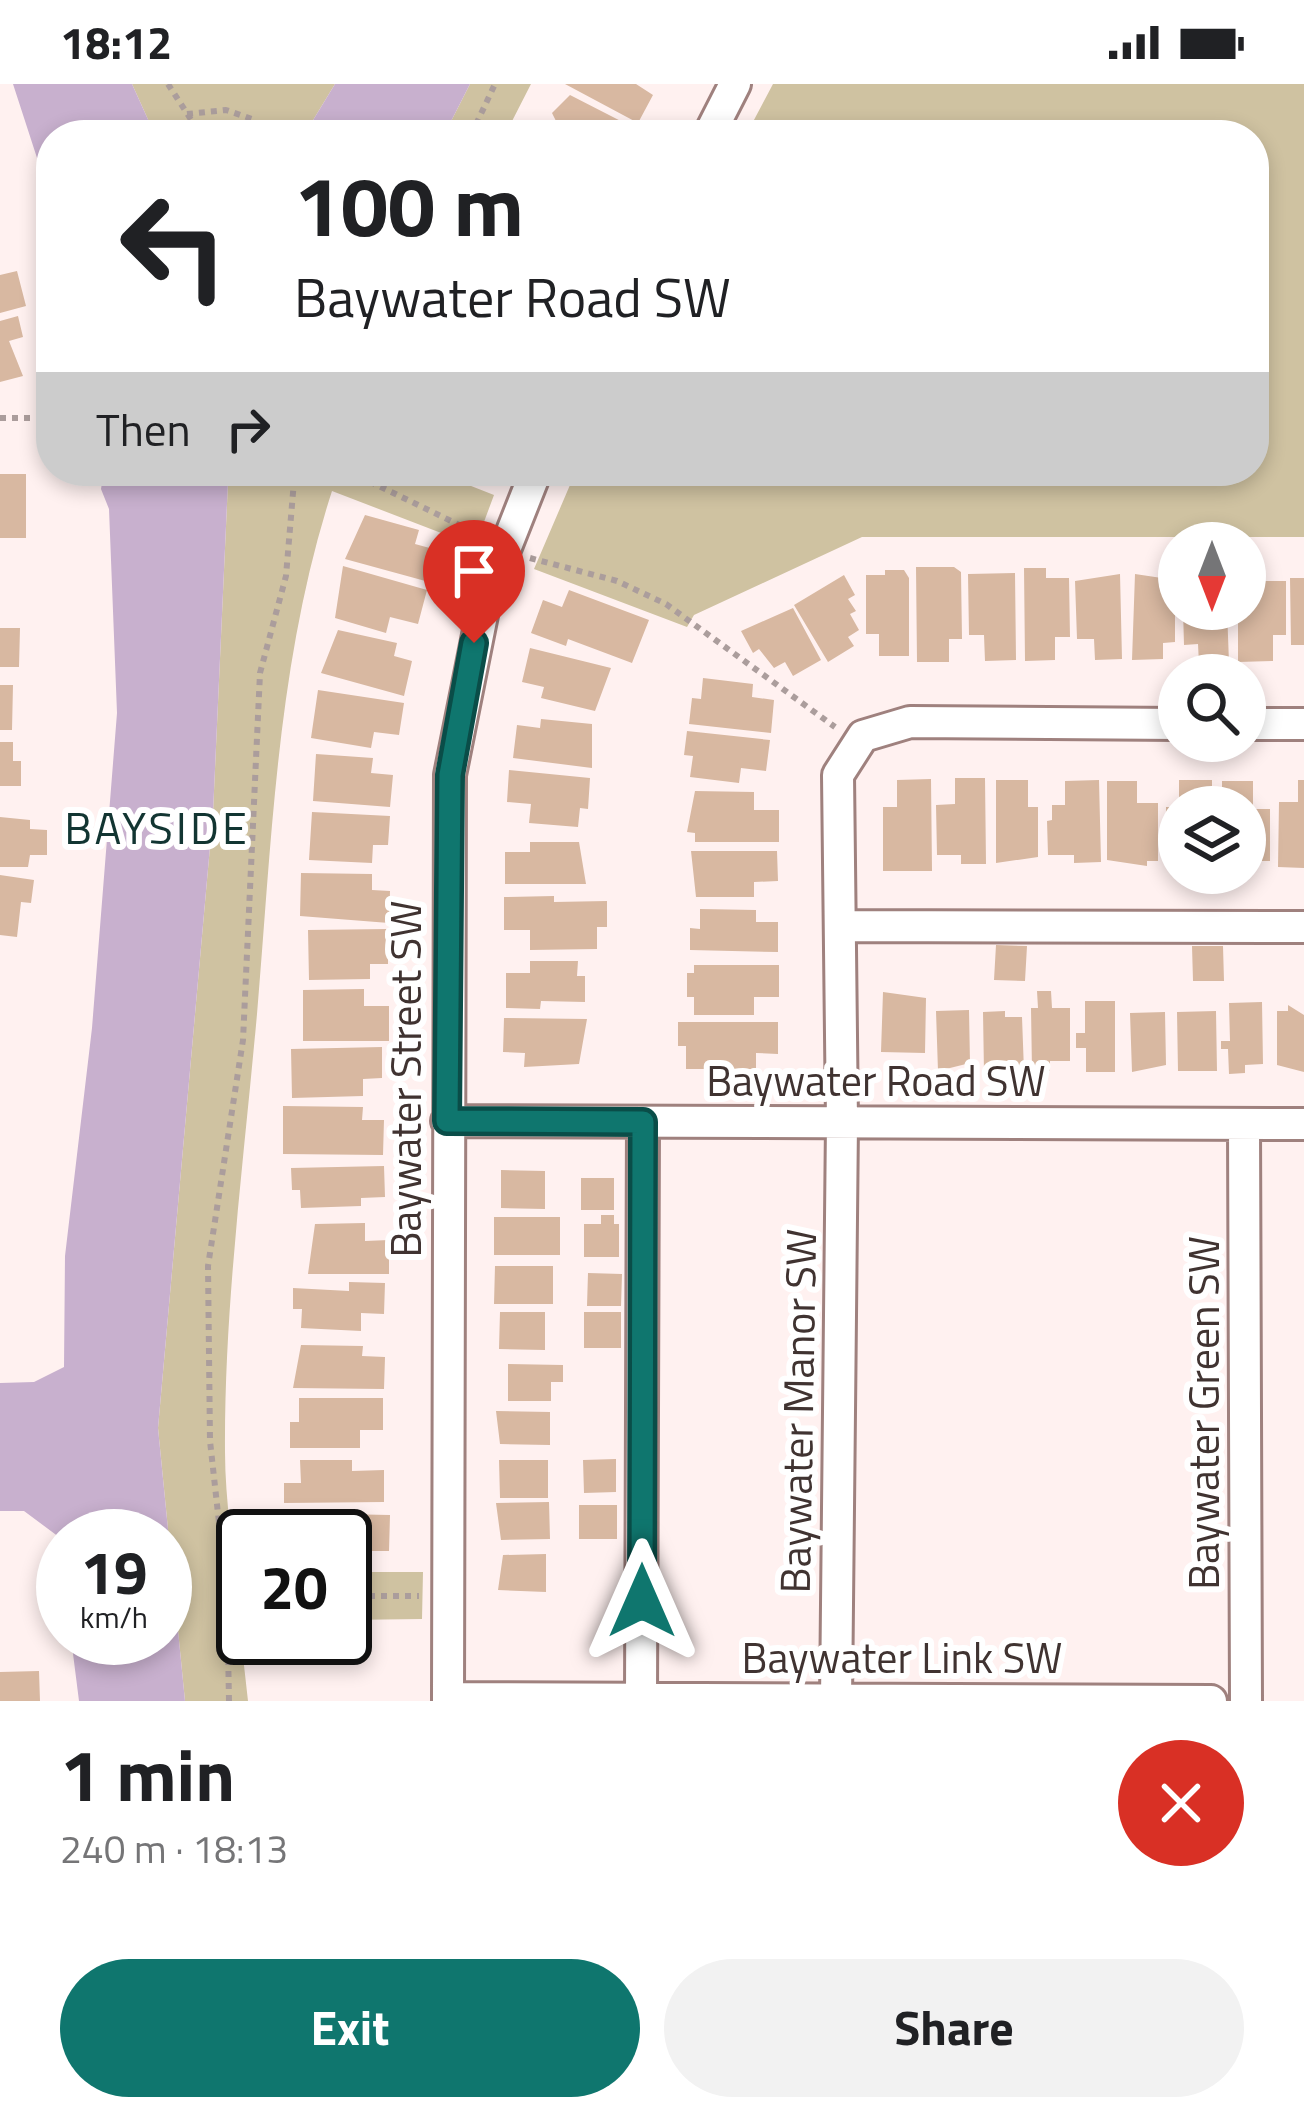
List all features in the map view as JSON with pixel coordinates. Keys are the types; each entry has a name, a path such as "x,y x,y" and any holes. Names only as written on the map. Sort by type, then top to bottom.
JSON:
{"street":[{"path":"717,120 735,84"},
{"name":"Baywater Street SW","path":"448,1700 450,775 464,685 504,546 530,486"},
{"path":"856,742 910,722 1158,724"},
{"path":"1266,724 1304,724"},
{"name":"Baywater Manor SW","path":"836,1700 842,1122 838,775 856,742"},
{"path":"840,926 1304,927"},
{"name":"Baywater Road SW","path":"447,1121 1304,1124"},
{"path":"641,1696 643,1122"},
{"name":"Baywater Green SW","path":"1244,1124 1246,1701"},
{"name":"Baywater Link SW","path":"448,1700 641,1696 1211,1701"}],"path":[{"path":"168,84 191,120"},
{"path":"478,120 495,84"},
{"path":"187,114 226,110 255,120"},
{"path":"0,418 36,418"},
{"path":"218,1509 210,1441 208,1266 243,1040 260,674 286,576 295,486"},
{"path":"379,486 533,560 616,581 666,604 856,742"},
{"path":"372,1595 446,1596"},
{"path":"228,1665 229,1701"}],"shaded area":[{"path":"13,84 132,84 148,120 36,120 36,155"},
{"path":"132,84 335,84 313,120 148,120"},
{"path":"335,84 470,84 452,120 313,120"},
{"path":"470,84 531,84 513,120 452,120"},
{"path":"773,84 1304,84 1304,537 1266,537 1266,522 1158,522 1158,537 862,537 694,615 687,627 534,569 570,486 1269,486 1269,120 754,120"},
{"path":"102,486 228,486 213,813 158,1428 166,1509 36,1509 36,1520 24,1511 0,1511 0,1383 34,1382 64,1367 65,1256 92,1028 117,713 109,509"},
{"path":"228,486 471,486 494,495 475,546 332,491 299,620 273,816 236,1233 226,1398 228,1509 216,1509 216,1665 244,1665 248,1701 185,1701 181,1665 192,1665 192,1509 166,1509 158,1428 213,813"},
{"path":"372,1572 423,1572 422,1619 372,1620"},
{"path":"74,1665 181,1665 185,1701 79,1701"}],"building":[{"path":"565,84 636,84 653,95 640,120"},
{"path":"570,95 619,120 556,120 552,113"},
{"path":"17,271 26,306 0,313 0,275"},
{"path":"18,316 23,337 9,341 23,376 0,382 0,321"},
{"path":"0,474 26,474 26,538 0,538"},
{"path":"365,515 419,530 415,544 437,550 429,582 345,559"},
{"path":"343,566 427,590 418,624 390,617 386,633 335,618"},
{"path":"916,567 954,567 961,572 962,639 949,639 949,662 917,662"},
{"path":"1024,568 1046,568 1046,578 1069,578 1070,637 1055,637 1055,660 1025,661"},
{"path":"885,570 904,570 909,578 909,656 879,656 879,634 866,634 866,575 885,575"},
{"path":"1015,573 1016,660 985,661 984,635 969,635 968,574"},
{"path":"1120,574 1122,659 1095,660 1094,639 1077,639 1075,581"},
{"path":"1135,574 1158,577 1158,630 1175,630 1175,642 1163,643 1158,659 1132,660"},
{"path":"844,575 855,595 848,599 859,630 848,637 854,646 828,662 794,605"},
{"path":"1290,578 1304,578 1304,645 1291,645"},
{"path":"1266,581 1286,581 1286,635 1273,635 1273,661 1266,661 1266,654 1238,654 1238,630 1266,630"},
{"path":"569,590 649,620 632,663 568,639 566,646 531,633 543,600 562,607"},
{"path":"793,608 821,660 793,676 785,662 774,668 759,649 753,653 741,631"},
{"path":"0,628 20,628 19,667 0,667"},
{"path":"338,630 397,643 394,656 412,661 404,696 321,673"},
{"path":"1184,630 1228,630 1229,654 1198,654 1198,644 1184,645"},
{"path":"530,648 611,668 595,711 541,698 544,687 522,682"},
{"path":"703,678 753,684 752,697 774,700 771,733 689,724 692,698 701,699"},
{"path":"0,685 13,685 12,730 0,730"},
{"path":"318,690 404,703 399,735 374,732 371,748 311,738"},
{"path":"541,719 592,724 592,768 513,758 517,725 540,728"},
{"path":"687,731 770,740 766,771 741,768 739,783 690,777 693,756 684,755"},
{"path":"0,742 13,742 13,761 21,761 21,786 0,786"},
{"path":"316,754 373,758 371,773 393,775 390,807 313,801"},
{"path":"509,770 590,778 588,809 580,808 578,827 529,823 531,804 507,802"},
{"path":"955,778 985,778 986,864 961,864 961,855 937,855 936,805 955,804"},
{"path":"931,779 932,871 883,871 883,807 897,807 897,780"},
{"path":"996,780 1028,780 1028,807 1038,807 1038,857 996,863"},
{"path":"1099,780 1101,862 1074,863 1074,855 1048,855 1047,821 1052,820 1052,805 1065,805 1065,781"},
{"path":"1179,780 1212,780 1212,786 1179,786"},
{"path":"1298,780 1304,780 1304,868 1278,867 1279,802 1298,802"},
{"path":"1107,781 1137,781 1137,803 1158,803 1158,861 1147,861 1147,866 1107,860"},
{"path":"1222,781 1253,781 1253,786 1222,786"},
{"path":"695,791 754,792 754,810 779,810 779,842 695,842 695,833 687,832"},
{"path":"1266,809 1270,809 1270,861 1266,861"},
{"path":"312,812 390,816 388,845 373,845 372,863 309,860"},
{"path":"0,817 30,820 30,829 47,830 47,855 30,855 28,867 0,867"},
{"path":"530,842 579,842 586,884 505,884 505,852 530,852"},
{"path":"691,851 777,851 778,881 754,882 754,897 696,897"},
{"path":"301,873 372,874 372,890 390,891 389,923 300,916"},
{"path":"0,875 34,880 31,903 21,902 17,937 0,935"},
{"path":"554,896 554,902 607,901 607,927 597,927 597,949 530,950 530,930 504,930 504,897"},
{"path":"700,909 756,910 756,922 778,922 778,952 690,950 690,928 700,929"},
{"path":"388,929 388,964 370,964 370,979 309,980 308,930"},
{"path":"996,945 1027,946 1025,981 994,980"},
{"path":"1192,946 1223,946 1224,981 1193,981"},
{"path":"530,961 578,961 577,976 585,976 585,1002 541,1001 540,1009 506,1008 506,973 530,973"},
{"path":"694,965 779,965 779,997 754,997 754,1015 694,1015 694,997 687,997 687,973 694,973"},
{"path":"364,989 364,1006 389,1006 389,1041 303,1041 303,990"},
{"path":"1037,991 1051,991 1052,1008 1070,1008 1070,1061 1050,1061 1050,1071 1032,1071 1031,1008 1038,1008"},
{"path":"883,992 926,998 925,1053 881,1052"},
{"path":"1085,1001 1115,1001 1115,1072 1086,1072 1086,1048 1076,1048 1076,1033 1085,1033"},
{"path":"1262,1002 1263,1064 1245,1065 1245,1073 1229,1074 1228,1049 1221,1049 1221,1041 1230,1041 1229,1003"},
{"path":"1288,1005 1304,1015 1304,1072 1277,1065 1277,1011 1288,1011"},
{"path":"969,1010 970,1063 938,1071 936,1011"},
{"path":"1005,1011 1005,1017 1022,1017 1024,1071 984,1072 983,1012"},
{"path":"1216,1011 1217,1071 1178,1071 1177,1012"},
{"path":"1165,1012 1166,1065 1132,1072 1130,1013"},
{"path":"504,1018 587,1019 579,1064 524,1067 525,1053 503,1052"},
{"path":"678,1022 778,1022 778,1054 756,1053 756,1069 686,1069 686,1046 678,1046"},
{"path":"382,1047 382,1078 363,1079 363,1096 292,1098 291,1049"},
{"path":"283,1106 363,1107 362,1120 384,1120 383,1155 283,1154"},
{"path":"384,1166 385,1197 361,1198 361,1206 301,1208 300,1190 292,1190 291,1168"},
{"path":"501,1170 545,1171 545,1209 501,1208"},
{"path":"581,1178 614,1178 614,1210 581,1210"},
{"path":"601,1215 614,1215 614,1224 619,1224 619,1257 584,1257 584,1224 601,1224"},
{"path":"494,1217 560,1217 560,1255 494,1255"},
{"path":"365,1223 365,1241 389,1240 389,1274 308,1274 315,1224"},
{"path":"495,1266 553,1266 553,1304 494,1304"},
{"path":"588,1273 622,1274 621,1306 587,1306"},
{"path":"349,1282 385,1283 384,1314 361,1313 361,1331 301,1328 302,1309 293,1309 293,1288 349,1291"},
{"path":"500,1312 545,1312 545,1350 499,1349"},
{"path":"584,1312 621,1312 621,1348 584,1348"},
{"path":"301,1345 363,1346 362,1356 385,1357 384,1389 293,1388"},
{"path":"508,1364 563,1365 563,1382 551,1382 551,1401 508,1401"},
{"path":"299,1398 383,1398 383,1430 360,1430 360,1448 290,1448 290,1422 299,1422"},
{"path":"496,1411 550,1412 550,1445 500,1444"},
{"path":"616,1459 616,1492 584,1493 583,1460"},
{"path":"300,1460 352,1460 352,1471 384,1470 384,1502 284,1503 284,1483 301,1483"},
{"path":"499,1460 548,1460 548,1498 500,1498"},
{"path":"549,1502 550,1539 501,1540 496,1503"},
{"path":"579,1505 617,1505 617,1539 579,1539"},
{"path":"372,1515 390,1515 389,1551 372,1551"},
{"path":"546,1554 546,1592 498,1590 503,1555"},
{"path":"39,1671 40,1701 0,1701 0,1672"}],"district":[{"name":"BAYSIDE","path":"157,827"}],"route":[{"path":"474,643 450,775 447,1121 643,1122 642,1601"}]}
